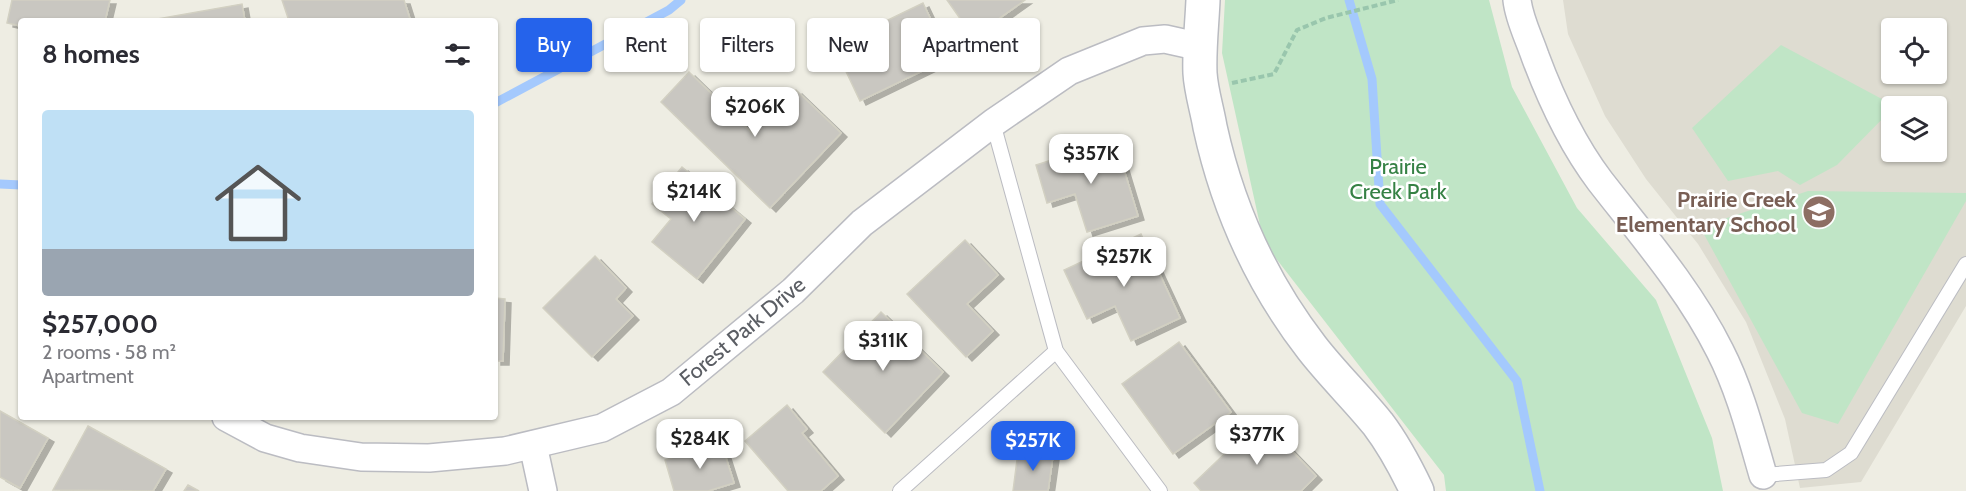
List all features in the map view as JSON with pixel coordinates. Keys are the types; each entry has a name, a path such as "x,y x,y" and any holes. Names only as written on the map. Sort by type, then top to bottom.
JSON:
{"street":[{"path":"1203,0 1200,74 1218,161 1233,210 1253,257 1281,305 1312,349 1378,425 1403,462 1417,491"},
{"path":"1517,0 1539,66 1570,134 1599,179 1637,226 1686,294 1720,350 1740,398 1763,475"},
{"name":"Forest Park Drive","path":"232,420 265,438 300,448 361,457 429,458 505,451 602,428 671,392 793,291 862,223 993,123 1069,71 1143,41 1165,39 1201,47"},
{"path":"533,445 543,491"}],"lane":[{"path":"993,123 1056,351 1160,491"},
{"path":"1763,475 1826,470 1851,453 1966,264"},
{"path":"900,491 1056,351"}],"path":[{"path":"1232,83 1274,74 1297,30 1326,18 1398,0"}],"shaded area":[{"name":"Prairie Creek Elementary School","path":"1563,0 1966,0 1966,306 1861,482 1800,488 1785,419 1746,322 1698,244 1646,179 1605,116 1568,34"}],"green space":[{"name":"Prairie Creek Park","path":"1225,0 1489,0 1512,87 1577,208 1656,300 1712,438 1723,491 1446,491 1444,475 1264,243 1222,53"},
{"path":"1781,45 1881,99 1881,120 1837,165 1800,185 1778,171 1728,181 1692,128"},
{"path":"1808,191 1966,193 1966,201 1838,424 1802,413 1700,227"}],"building":[{"path":"12,0 110,0 106,18 18,18 18,25 7,23"},
{"path":"282,0 404,0 410,18 288,18"},
{"path":"947,0 1025,0 1000,18 960,18"},
{"path":"923,3 930,18 901,18 901,72 920,72 860,101 846,72 889,72 889,19"},
{"path":"242,4 244,18 163,18"},
{"path":"689,72 753,134 796,90 841,133 770,208 661,102"},
{"path":"1115,140 1138,216 1087,232 1075,194 1047,203 1036,165"},
{"path":"682,167 745,219 697,279 652,242 671,219 652,204"},
{"path":"1141,234 1180,318 1131,341 1115,306 1087,319 1064,270"},
{"path":"965,240 998,275 967,304 993,331 966,357 907,294"},
{"path":"595,256 626,288 616,299 633,316 592,357 543,308"},
{"path":"498,298 505,299 503,361 498,361"},
{"path":"881,312 943,372 885,433 823,372"},
{"path":"1179,342 1231,412 1173,454 1122,384"},
{"path":"787,405 807,429 802,433 838,476 821,491 788,491 745,441"},
{"path":"0,411 48,438 20,488 0,477"},
{"path":"1261,419 1316,476 1301,491 1201,491 1194,483"},
{"path":"88,426 166,469 153,491 53,490"},
{"path":"721,442 734,483 708,491 674,491 665,460"},
{"path":"1018,452 1053,456 1048,491 1013,491"},
{"path":"188,485 199,491 184,491"}],"waterway":[{"path":"498,101 669,10 681,0"},
{"path":"1349,0 1372,79 1380,204 1517,381 1540,491"},
{"path":"0,184 18,185"}],"place":[{"name":"Prairie Creek Elementary School","path":"1819,212"}]}
